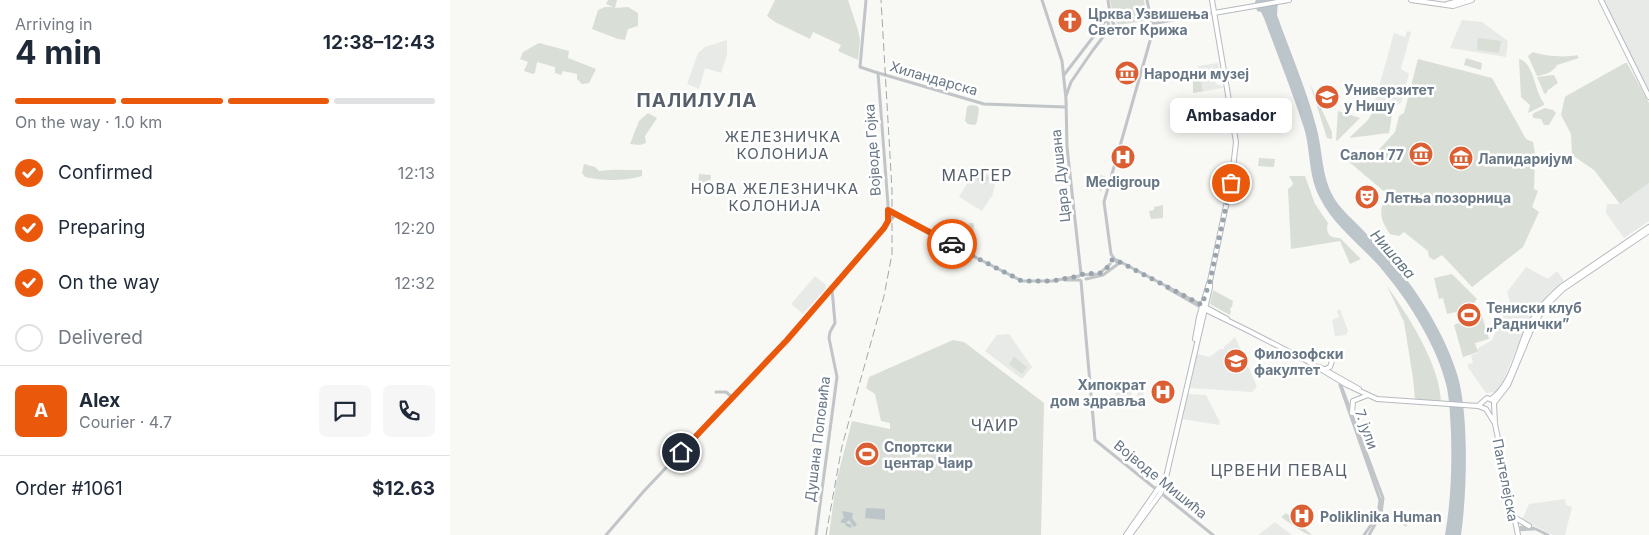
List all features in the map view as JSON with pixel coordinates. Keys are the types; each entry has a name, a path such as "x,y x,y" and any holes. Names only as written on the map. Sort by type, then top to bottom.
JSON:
{"main road":[{"path":"1130,535 1159,492 1166,474 1203,308 1210,287 1231,183 1236,138 1212,0"},
{"path":"1214,13 1289,0"},
{"path":"1411,0 1453,6 1472,0"},
{"path":"1445,4 1462,0"},
{"path":"1601,0 1649,97"},
{"path":"1478,406 1485,399 1490,399 1502,389 1527,328 1541,306 1551,295 1649,227"},
{"path":"1203,308 1366,394 1384,400 1478,406 1490,409 1508,385 1531,330 1544,308 1563,289 1649,231"},
{"path":"1325,369 1330,367 1332,361"},
{"path":"1312,364 1325,369 1338,378"},
{"path":"1352,413 1353,401 1366,394"},
{"path":"1490,399 1494,405"},
{"path":"1483,402 1485,408"},
{"name":"Пантелејска","path":"1494,405 1495,424 1518,535"},
{"name":"Пантелејска","path":"1485,408 1495,424"},
{"path":"1126,535 1159,492"},
{"path":"1514,517 1529,526"}],"street":[{"name":"Хиландарска","path":"866,0 860,67 984,104 1066,107"},
{"name":"Цара Душана","path":"1042,0 1062,60 1064,75 1067,148 1082,278 1095,440"},
{"path":"1108,0 1113,24 1119,28"},
{"path":"1114,263 1110,254 1104,199 1152,34 1147,0"},
{"path":"1106,33 1119,28 1214,13"},
{"path":"1073,79 1067,80 1064,75 1110,15"},
{"path":"1095,19 1099,22 1100,26"},
{"path":"1106,21 1119,28"},
{"path":"1066,99 1068,88 1073,79 1106,33 1108,28 1106,21"},
{"name":"Војводе Гојка","path":"878,73 888,210 886,225"},
{"path":"888,210 964,251 971,250 973,256 1022,281 1041,282 1082,278 1099,274 1114,263"},
{"path":"606,535 644,490 787,340 896,214"},
{"path":"964,251 963,254 966,258 970,259 973,256"},
{"path":"1114,263 1126,266 1203,308"},
{"name":"Душана Поповића","path":"816,535 837,378 830,338 830,332 835,323 832,289"},
{"name":"7. јули","path":"1338,378 1377,484"},
{"name":"7. јули","path":"1338,378 1340,389 1377,484"},
{"path":"716,392 726,392 732,397"},
{"name":"Војводе Мишића","path":"1095,440 1213,535"},
{"path":"1364,535 1380,509 1377,484"},
{"path":"1369,535 1378,521 1383,508 1383,498 1377,484"},
{"path":"1516,530 1523,526 1529,526 1548,535"},
{"path":"1516,530 1535,529"}],"shaded area":[{"path":"608,0 617,0 615,8 628,7 638,13 638,26 628,29 625,40 592,29 598,10 605,7 613,7 606,4"},
{"path":"775,0 848,0 860,40 858,60 838,51 841,45 813,32 810,39 775,22 767,16"},
{"path":"1110,0 1144,0 1147,18 1144,21 1118,25 1114,19"},
{"path":"1256,0 1278,0 1277,15 1312,112 1327,181 1334,198 1390,259 1409,283 1434,321 1448,349 1458,377 1464,413 1466,477 1461,535 1445,535 1451,484 1451,433 1447,388 1437,357 1422,327 1394,284 1341,228 1320,198 1313,181 1304,128 1264,18 1261,12 1257,11"},
{"path":"1603,0 1649,0 1649,92 1627,49"},
{"path":"1462,20 1482,22 1508,41 1506,57 1450,48"},
{"path":"1407,31 1411,32 1401,69 1409,74 1401,103 1394,106 1375,101 1394,33 1405,37"},
{"path":"1478,38 1501,41 1499,53 1477,50"},
{"path":"727,40 727,55 721,73 705,68 699,89 687,84 698,53 705,47"},
{"path":"539,43 569,51 568,58 596,69 589,83 582,84 577,79 577,74 563,71 561,75 555,73 555,67 537,62 535,73 524,71 528,62 520,59 523,52"},
{"path":"1533,52 1555,56 1577,55 1579,58 1557,65 1546,74 1537,76 1528,56"},
{"path":"1466,58 1482,63 1481,70 1464,65"},
{"path":"1418,59 1492,78 1526,139 1533,142 1535,154 1534,189 1538,191 1532,207 1539,212 1523,247 1472,287 1442,255 1434,260 1429,257 1428,251 1404,232 1399,236 1390,234 1383,223 1381,214 1386,193 1348,161 1348,156 1373,156 1395,132 1399,116 1404,113"},
{"path":"1519,59 1528,66 1538,93 1544,103 1544,105 1528,113 1530,105 1521,97"},
{"path":"1218,63 1221,75 1214,77 1216,84 1223,88 1193,93 1193,76 1199,73 1198,66"},
{"path":"1627,63 1649,103 1649,183 1620,204 1594,170 1572,155 1571,134 1561,115 1565,97"},
{"path":"1199,73 1203,91 1193,93 1193,76"},
{"path":"1554,75 1558,83 1548,90 1546,94 1537,77"},
{"path":"1310,84 1332,132 1332,139 1327,138"},
{"path":"970,105 977,106 979,109 975,125 968,124 965,121 967,107"},
{"path":"1376,106 1386,109 1386,112 1392,114 1389,133 1349,138 1368,120"},
{"path":"1545,108 1556,113 1549,125 1544,125 1541,119 1532,116 1534,113"},
{"path":"1338,111 1360,118 1337,141 1336,140"},
{"path":"648,113 657,118 645,136 646,143 640,145 630,144 639,121"},
{"path":"1259,158 1275,159 1274,167 1258,166"},
{"path":"584,164 595,167 599,171 642,170 642,176 614,180 585,177 582,173"},
{"path":"977,167 996,180 992,197 982,211 959,197"},
{"path":"977,170 989,178 985,185 973,177"},
{"path":"1095,173 1106,177 1101,192 1093,179"},
{"path":"699,174 711,175 709,188 698,186"},
{"path":"1289,176 1305,176 1315,204 1328,223 1327,230 1329,235 1340,238 1361,259 1350,264 1340,241 1291,249 1288,189 1293,183"},
{"path":"1649,183 1649,221 1624,238 1606,213 1607,204 1620,204"},
{"path":"1163,205 1163,218 1151,219 1149,211 1154,210 1154,207"},
{"path":"969,223 974,225 972,248 966,247"},
{"path":"1526,267 1548,279 1557,271 1564,281 1549,293 1532,315 1525,327 1501,387 1496,392 1486,393 1467,364 1473,363 1471,355 1478,353 1477,349 1492,340 1510,302 1507,292"},
{"name":"Тениски клуб „Раднички”","path":"1452,274 1477,299 1473,304 1482,316 1489,339 1475,343 1478,352 1463,357 1454,325 1459,323 1456,312 1447,314 1443,298 1439,299 1434,278"},
{"path":"815,276 826,285 826,288 803,314 791,304"},
{"path":"1387,286 1413,326 1429,357 1435,372 1441,402 1415,399 1404,322"},
{"path":"1213,290 1233,301 1230,315 1210,304"},
{"path":"1340,309 1348,331 1346,335 1335,336 1332,320 1339,317 1337,311"},
{"path":"1009,334 1032,367 1022,379 985,351 997,335"},
{"path":"1235,337 1257,387 1252,392 1190,388 1197,354 1210,357 1220,349 1224,349"},
{"path":"953,340 964,342 1044,403 1041,535 829,535 836,483 852,421 890,429 890,423 881,421 875,394 866,388 869,377"},
{"path":"1014,357 1027,367 1022,374 1009,364"},
{"path":"1117,384 1145,388 1142,401 1137,400 1138,391 1132,391 1131,397 1127,396 1126,399 1115,396"},
{"path":"1188,394 1206,395 1220,422 1219,425 1183,419"},
{"path":"1565,499 1566,505 1572,507 1565,535 1553,535 1522,520 1529,504"},
{"path":"866,508 885,509 885,520 865,518"},
{"path":"1392,509 1397,513 1399,510 1411,519 1406,527 1390,515"},
{"path":"842,511 853,513 852,518 857,525 854,527 849,520 846,523 852,525 851,528 846,526 845,523 841,523 841,520 844,518"},
{"path":"1286,513 1312,535 1281,517"},
{"path":"1275,522 1292,535 1258,535"}],"railway":[{"path":"826,535 842,446 884,296 892,254 892,190 881,0"}],"way so far":[{"path":"952,244 964,251 971,250 973,256 1022,281 1052,281 1079,276 1080,274 1098,274 1105,270 1110,261 1114,259 1202,305 1210,281 1231,183"}],"place":[{"name":"Црква Узвишења Светог Крижа","path":"1070,21"},
{"name":"Народни музеј","path":"1127,73"},
{"name":"Универзитет у Нишу","path":"1327,97"},
{"name":"Салон 77","path":"1421,154"},
{"name":"Medigroup","path":"1123,157"},
{"name":"Лапидаријум","path":"1461,158"},
{"name":"Ambasador","path":"1231,183"},
{"name":"Летња позорница","path":"1367,197"},
{"name":"Тениски клуб „Раднички”","path":"1469,315"},
{"name":"Филозофски факултет","path":"1236,361"},
{"name":"Хипократ дом здравља","path":"1163,392"},
{"name":"Спортски центар Чаир","path":"867,454"},
{"name":"Poliklinika Human","path":"1302,516"}],"district":[{"name":"ПАЛИЛУЛА","path":"697,100"},
{"name":"ЖЕЛЕЗНИЧКА КОЛОНИЈА","path":"783,144"},
{"name":"МАРГЕР","path":"977,175"},
{"name":"НОВА ЖЕЛЕЗНИЧКА КОЛОНИЈА","path":"775,196"},
{"name":"ЧАИР","path":"995,425"},
{"name":"ЦРВЕНИ ПЕВАЦ","path":"1279,470"}],"route":[{"path":"681,452 746,381 787,340 884,228 888,221 888,210 952,244"}],"water label":[{"name":"Нишава","path":"1393,254"}]}
